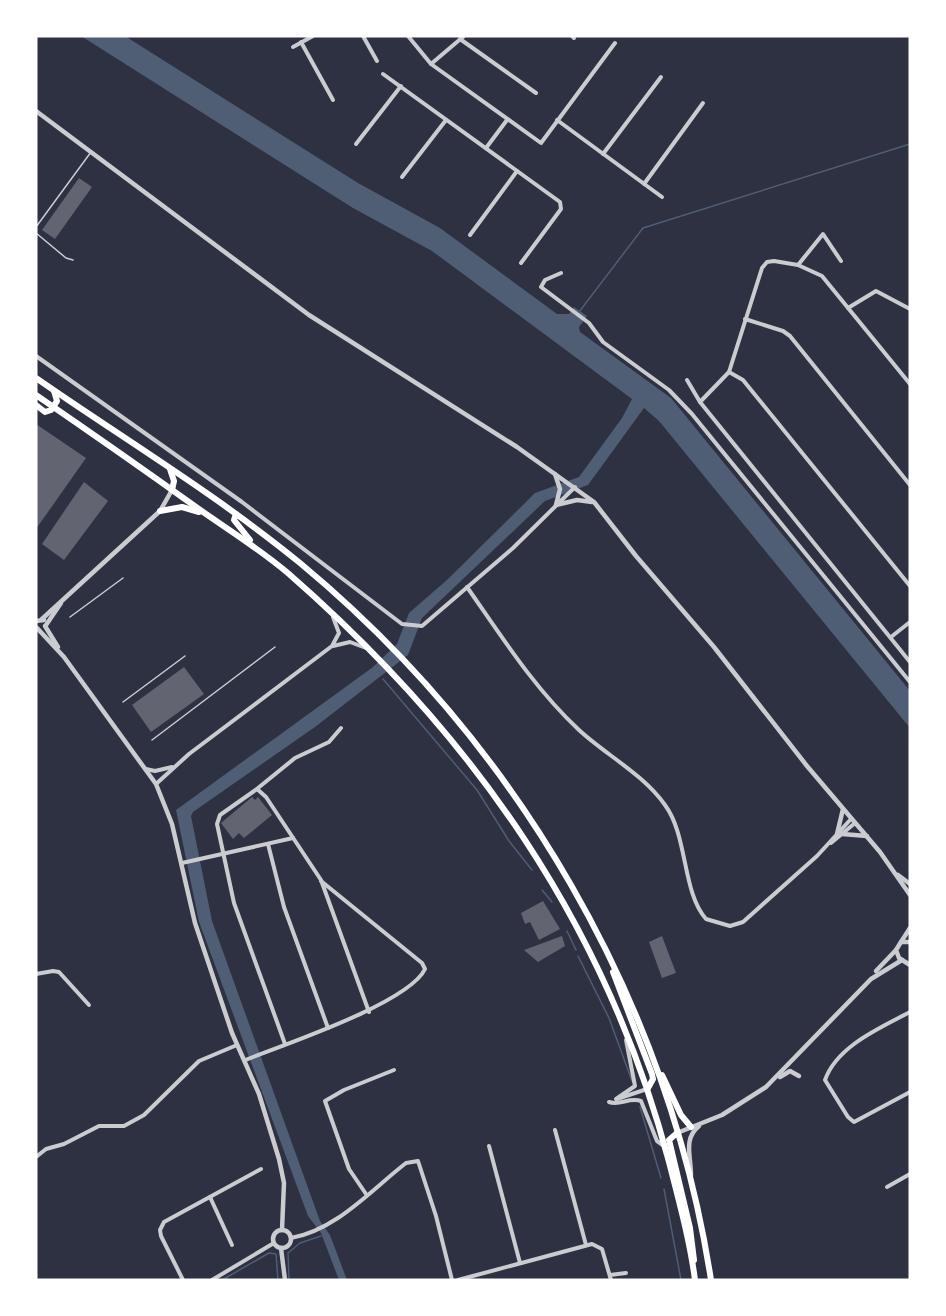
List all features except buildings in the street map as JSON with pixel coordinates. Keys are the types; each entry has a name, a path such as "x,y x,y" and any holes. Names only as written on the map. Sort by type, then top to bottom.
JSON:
{"highway":[{"path":"36,378 236,514 300,564 345,603 422,680 475,742 527,813 572,884 609,956 658,1069 691,1174 711,1280"},
{"path":"36,405 45,412 54,407 57,397 53,390"},
{"path":"36,395 256,548 330,611 380,659 468,759 542,862 583,939 626,1032 648,1088 665,1147 693,1266 694,1280"},
{"path":"170,469 174,481 172,490"},
{"path":"160,512 182,507 208,515"},
{"path":"236,514 234,520 236,525 256,548"},
{"path":"609,956 615,982 652,1074 653,1079 648,1088"},
{"path":"658,1069 668,1083 683,1120 691,1127"},
{"path":"677,1133 669,1140 690,1228 695,1257 693,1266"}],"street":[{"path":"292,47 313,36"},
{"path":"363,36 376,61"},
{"path":"408,36 431,64 541,143 615,43"},
{"path":"431,64 462,38 536,93"},
{"path":"301,42 333,100"},
{"path":"383,74 561,205 521,263"},
{"path":"603,154 661,77"},
{"path":"356,144 400,86"},
{"path":"644,184 703,103"},
{"path":"36,111 309,315 555,472 594,502 867,836 910,895"},
{"path":"402,177 446,120"},
{"path":"486,148 507,120"},
{"path":"557,120 662,197"},
{"path":"470,235 517,171"},
{"path":"798,265 823,234 841,261"},
{"path":"700,402 729,372 762,268 767,262 798,265 822,276 910,384"},
{"path":"561,273 545,280 541,287 589,323 603,342 669,390 692,414 910,682"},
{"path":"848,308 876,291 910,309"},
{"path":"745,319 783,331 790,336 910,485"},
{"path":"36,356 242,502 402,624 422,626 513,548 575,487"},
{"path":"729,372 743,380 910,586"},
{"path":"687,380 700,402 910,662"},
{"path":"555,472 560,489 556,505"},
{"path":"172,490 160,512 109,560 38,618 156,784 172,824 184,863 195,923 237,1045 248,1059 283,1172 285,1195 282,1230"},
{"path":"556,505 577,500 594,502"},
{"path":"467,587 535,685 579,730 664,804 677,830 699,911 706,920 715,924 739,925 853,821"},
{"path":"64,657 37,627 45,625 66,596"},
{"path":"156,784 173,767 332,646 339,633 330,611"},
{"path":"891,637 910,622"},
{"path":"332,646 352,642 380,659"},
{"path":"285,1044 234,903 217,819 295,758 328,742 341,728"},
{"path":"146,769 155,771 173,767"},
{"path":"257,789 266,796 321,880 369,1012"},
{"path":"839,834 843,809"},
{"path":"839,834 867,836"},
{"path":"184,863 293,838"},
{"path":"268,844 284,907 328,1028"},
{"path":"896,874 910,884"},
{"path":"248,1059 369,1012 419,978 425,969 321,880"},
{"path":"766,1087 871,978 896,950 910,928"},
{"path":"901,942 910,942"},
{"path":"896,950 910,965"},
{"path":"871,978 906,960"},
{"path":"36,975 53,970 59,972 89,1005"},
{"path":"910,1012 852,1046 831,1066 825,1080 848,1117 854,1122 910,1092"},
{"path":"626,1032 626,1051 635,1086 616,1099 648,1088"},
{"path":"36,1157 46,1149 64,1144 99,1126 124,1126 144,1115 199,1060 237,1045"},
{"path":"366,1194 348,1170 326,1101 344,1090 394,1070"},
{"path":"691,1174 688,1142 693,1131 740,1105 790,1071 799,1076"},
{"path":"609,1102 615,1104 631,1099 640,1101 657,1141 665,1147"},
{"path":"677,1133 701,1125"},
{"path":"555,1130 586,1245"},
{"path":"489,1146 520,1263"},
{"path":"291,1238 317,1232 406,1164 418,1161 436,1216 452,1280"},
{"path":"183,1280 160,1230 164,1222 261,1169"},
{"path":"887,1187 910,1174"},
{"path":"210,1197 232,1245"},
{"path":"274,1243 274,1233 282,1230 289,1233 291,1238 288,1246 281,1248"},
{"path":"274,1243 281,1248 285,1280"},
{"path":"212,1280 274,1243"},
{"path":"458,1280 586,1245 598,1245 602,1249 610,1278 626,1273"}],"lane":[{"path":"36,227 91,152"},
{"path":"36,233 66,258 73,261"},
{"path":"70,617 123,578"},
{"path":"152,740 275,647"},
{"path":"123,702 186,656"}],"water":[{"path":"81,36 125,36 358,183 440,228 557,314 569,314 574,307 587,316 579,327 580,332 671,398 910,691 910,728 659,421 644,408 588,485 545,501 422,618 408,655 315,727 193,812 191,816 212,921 320,1221 330,1235 347,1280 339,1280 321,1233 308,1216 199,922 176,810 373,667 397,644 409,613 448,579 535,493 579,477 622,418 632,399 432,251 353,208"}],"waterway":[{"path":"579,312 643,228 910,144"},
{"path":"383,679 477,790 509,841 532,870"},
{"path":"542,890 552,902"},
{"path":"567,931 576,950"},
{"path":"578,956 609,1018 632,1081"},
{"path":"640,1107 661,1178"},
{"path":"664,1189 681,1280"},
{"path":"289,1280 288,1253 300,1243 321,1236"},
{"path":"222,1280 269,1253 276,1254 278,1280"}]}
